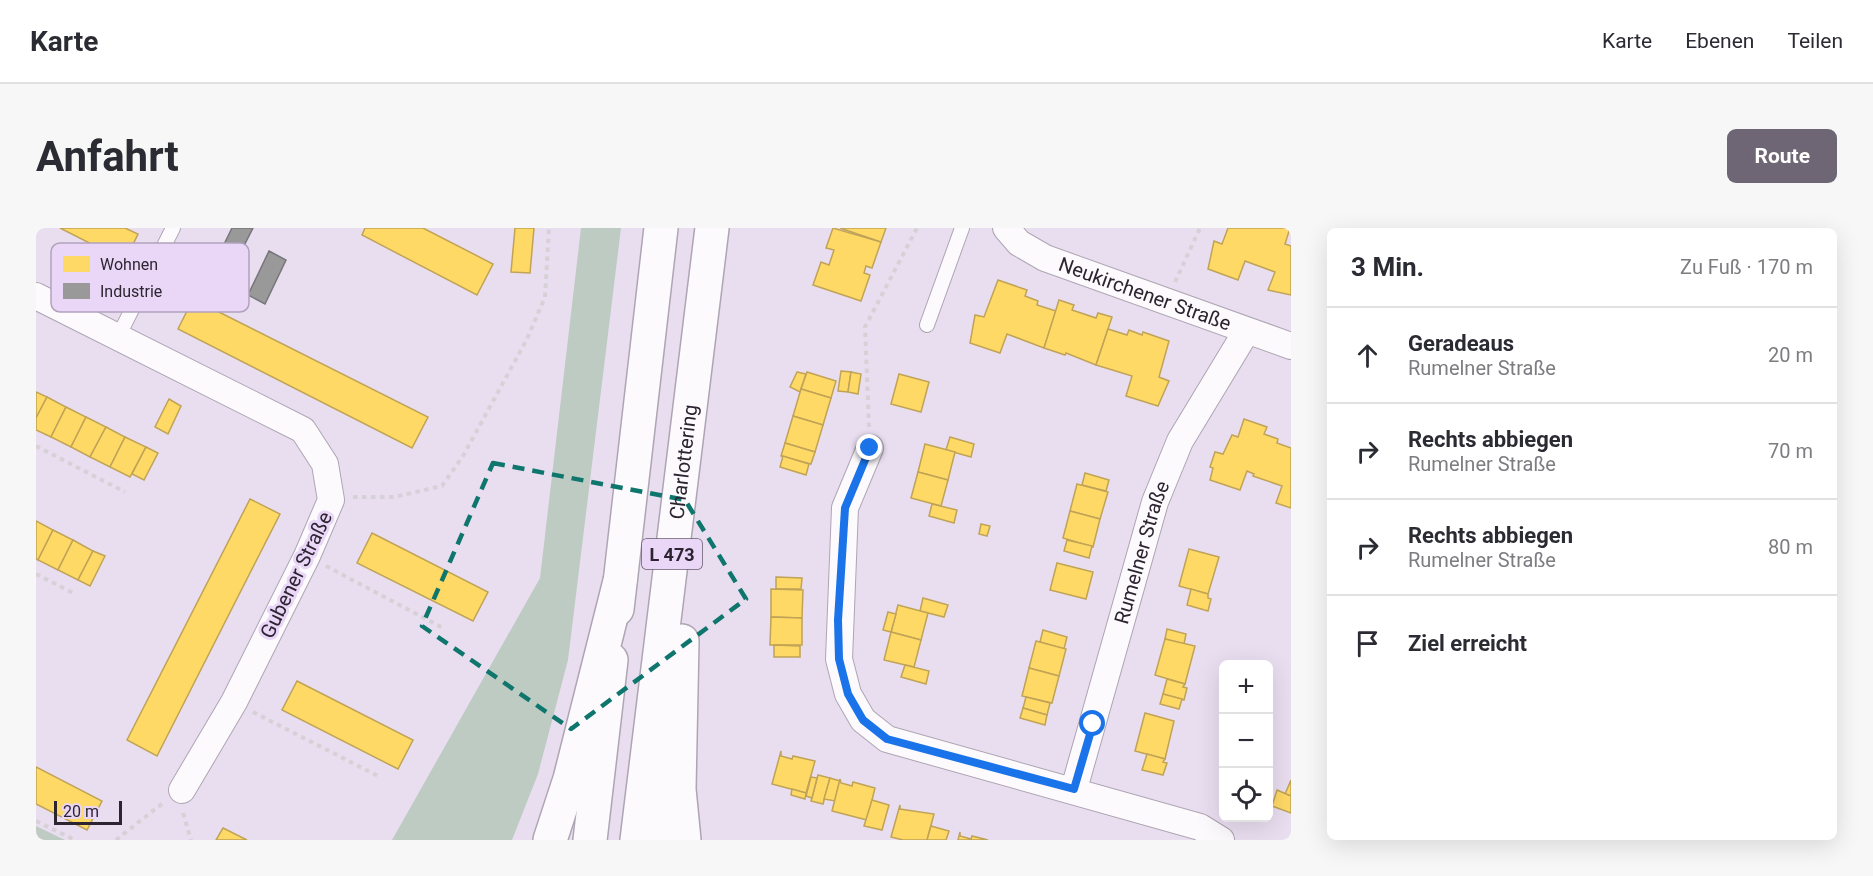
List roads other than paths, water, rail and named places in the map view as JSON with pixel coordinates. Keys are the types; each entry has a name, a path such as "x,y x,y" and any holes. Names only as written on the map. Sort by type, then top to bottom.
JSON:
{"highway":[{"name":"L 473","path":"590,840 661,228"},
{"name":"Charlottering","path":"637,840 712,228"},
{"path":"661,840 682,640 709,425 708,267"},
{"path":"550,840 570,779 620,580"},
{"path":"682,640 680,789 684,840"}],"street":[{"name":"Neukirchener Straße","path":"1006,228 1019,243 1045,258 1246,332 1291,346"},
{"name":"Gubener Straße","path":"36,296 51,304"},
{"name":"Gubener Straße","path":"67,312 303,430 325,464 331,500 307,556 234,702 182,790"},
{"name":"Rumelner Straße","path":"1074,789 1155,502 1180,441 1246,332"},
{"path":"870,448 845,508 839,649 848,694 863,720 887,739 1074,789 1200,827 1221,840"}],"lane":[{"path":"166,243 173,228"},
{"path":"927,325 962,228"},
{"path":"118,338 131,312"}]}
